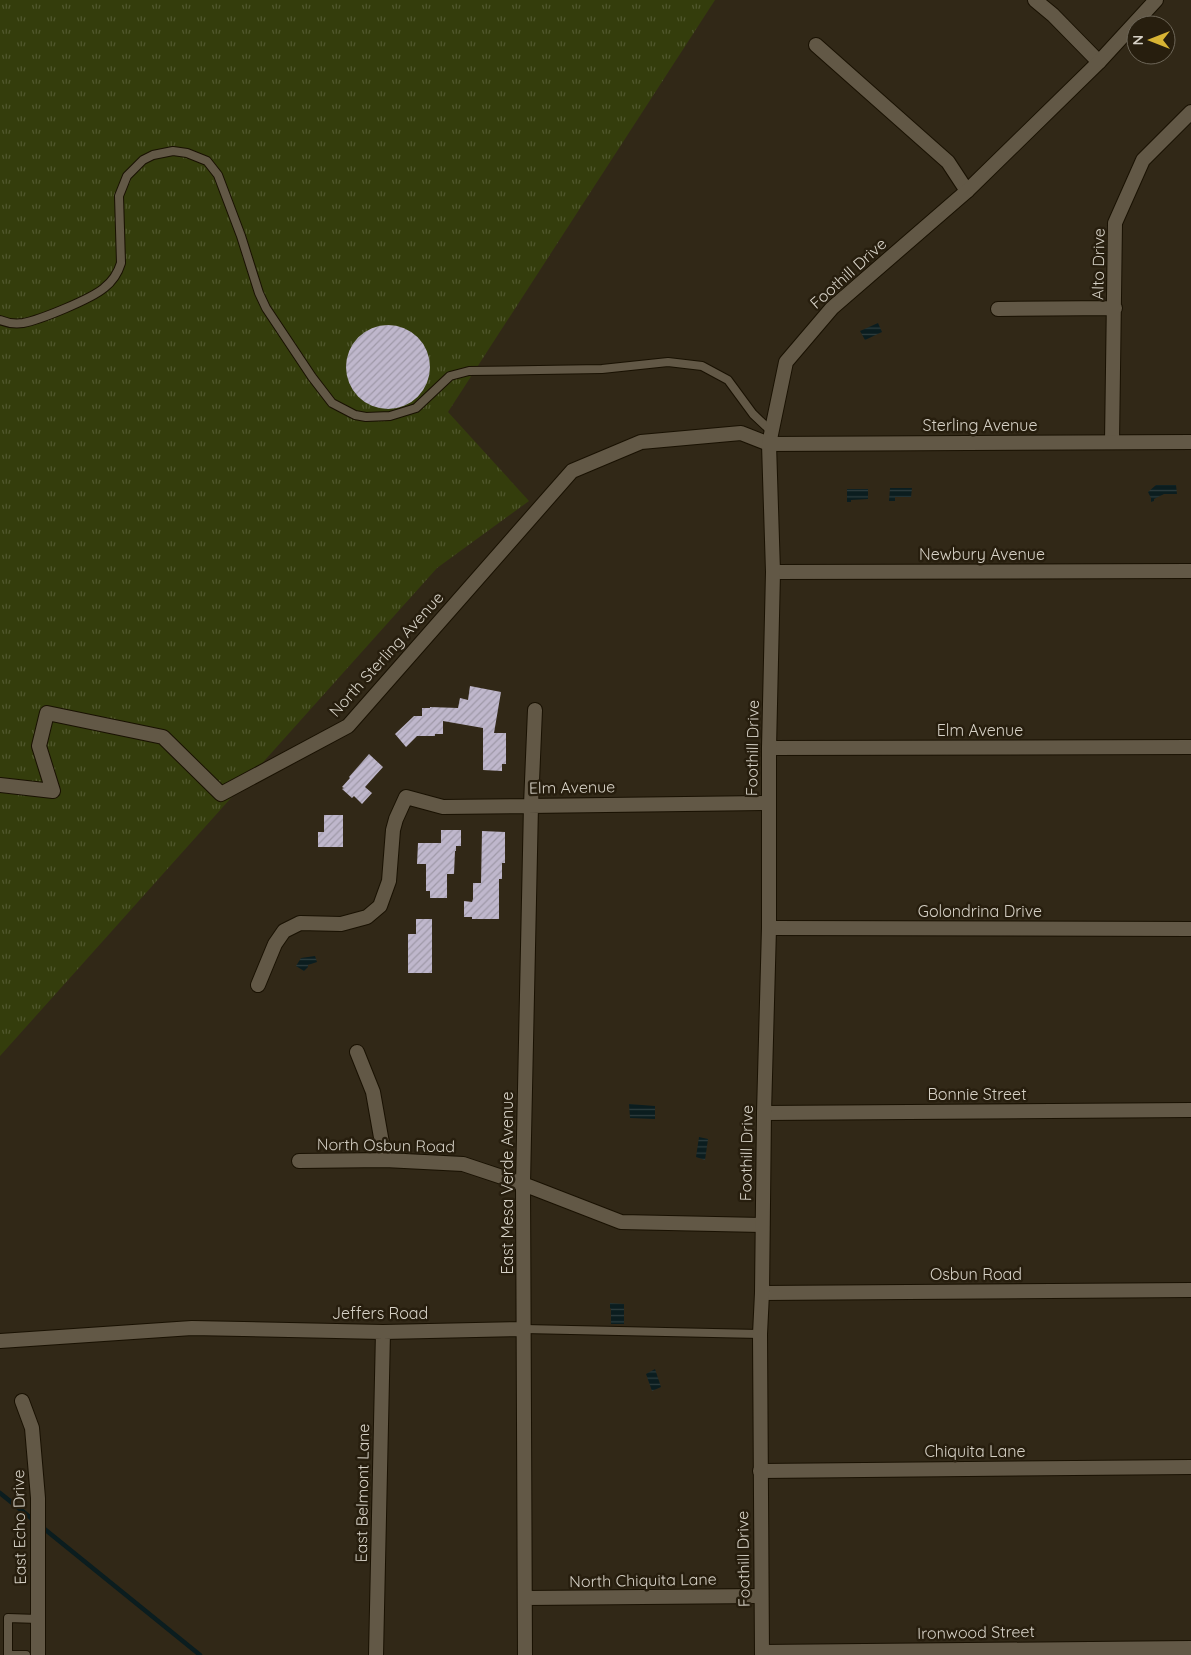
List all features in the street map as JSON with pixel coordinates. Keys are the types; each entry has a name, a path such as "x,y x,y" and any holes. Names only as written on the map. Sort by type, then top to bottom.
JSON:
{"street":[{"path":"1036,0 1099,62"},
{"name":"Foothill Drive","path":"762,1653 760,1334 769,928 769,748 773,572 770,438 786,362 832,308 967,191 1099,62 1156,0"},
{"path":"816,45 948,162 967,191"},
{"name":"Alto Drive","path":"1112,442 1115,223 1143,160 1191,112"},
{"path":"998,309 1115,308"},
{"name":"North Sterling Avenue","path":"0,785 53,791 39,746 47,713 163,737 221,794 348,726 572,471 641,442 741,433 770,438"},
{"name":"Sterling Avenue","path":"770,438 1191,442"},
{"name":"Newbury Avenue","path":"773,572 1191,571"},
{"name":"East Mesa Verde Avenue","path":"525,1655 523,1184 530,805 535,710"},
{"name":"Elm Avenue","path":"769,748 1191,747"},
{"name":"Elm Avenue","path":"258,985 275,944 284,931 300,923 342,924 367,917 380,906 389,881 393,830 406,797 443,807 769,802"},
{"name":"Golondrina Drive","path":"769,928 1191,929"},
{"path":"357,1052 373,1092 385,1160"},
{"name":"Bonnie Street","path":"764,1113 1191,1110"},
{"name":"North Osbun Road","path":"299,1161 385,1160 463,1164 523,1184 622,1222 762,1225"},
{"name":"Osbun Road","path":"762,1293 1191,1290"},
{"name":"Jeffers Road","path":"0,1341 192,1328 383,1332 524,1329"},
{"name":"East Belmont Lane","path":"376,1655 383,1332"},
{"name":"East Echo Drive","path":"22,1401 32,1428 39,1507 38,1655"},
{"name":"Chiquita Lane","path":"760,1471 1191,1467"},
{"name":"North Chiquita Lane","path":"526,1598 761,1596"},
{"name":"Ironwood Street","path":"762,1653 1191,1648"}],"lane":[{"path":"0,320 13,323 32,321 49,315 103,289 113,279 121,263 119,196 127,176 142,160 153,155 173,151 187,153 207,161 218,175 266,308 312,377 332,403 347,412 366,417 390,416 408,411 416,408 450,376 469,371 602,369 668,362 702,366 728,380 770,438"},
{"name":"Jeffers Road","path":"524,1329 760,1334"},
{"path":"26,1655 7,1655 4,1618 38,1619"}],"green space":[{"path":"0,0 715,0 448,412 529,501 437,568 0,1056"}],"shaded area":[{"path":"878,323 882,332 865,340 860,331"},
{"path":"1156,485 1176,485 1177,494 1164,494 1151,502 1148,492"},
{"path":"890,488 912,488 911,497 895,497 895,501 889,501"},
{"path":"847,489 868,489 868,499 847,502"},
{"path":"315,956 317,962 308,965 304,971 296,966 301,958"},
{"path":"629,1104 655,1106 655,1119 630,1118"},
{"path":"699,1137 708,1139 705,1160 696,1157"},
{"path":"610,1303 624,1304 624,1324 611,1324"},
{"path":"655,1369 661,1387 652,1391 646,1374"}],"building":[{"path":"388,325 404,328 418,337 427,351 430,367 427,383 418,397 404,406 388,409 372,406 358,397 349,383 346,367 349,351 358,337 372,328"},
{"path":"470,686 501,692 494,733 506,733 506,764 502,764 502,771 483,770 483,728 443,721 443,734 417,736 406,747 395,734 414,716 422,716 422,708 458,708 460,698 468,700"},
{"path":"369,754 383,767 365,787 372,793 362,804 354,796 352,798 342,787"},
{"path":"324,815 343,815 343,847 318,847 318,832 324,832"},
{"path":"441,830 461,830 461,846 456,846 454,874 447,874 447,898 430,898 430,891 426,891 426,864 417,864 418,843 441,843"},
{"path":"482,831 505,832 505,863 502,863 502,879 499,879 499,919 472,919 472,917 464,917 464,901 472,902 473,899 473,883 481,883"},
{"path":"416,919 432,919 432,973 408,973 408,934 416,934"}],"waterway":[{"path":"0,1493 36,1522"},
{"path":"42,1527 200,1655"}]}
